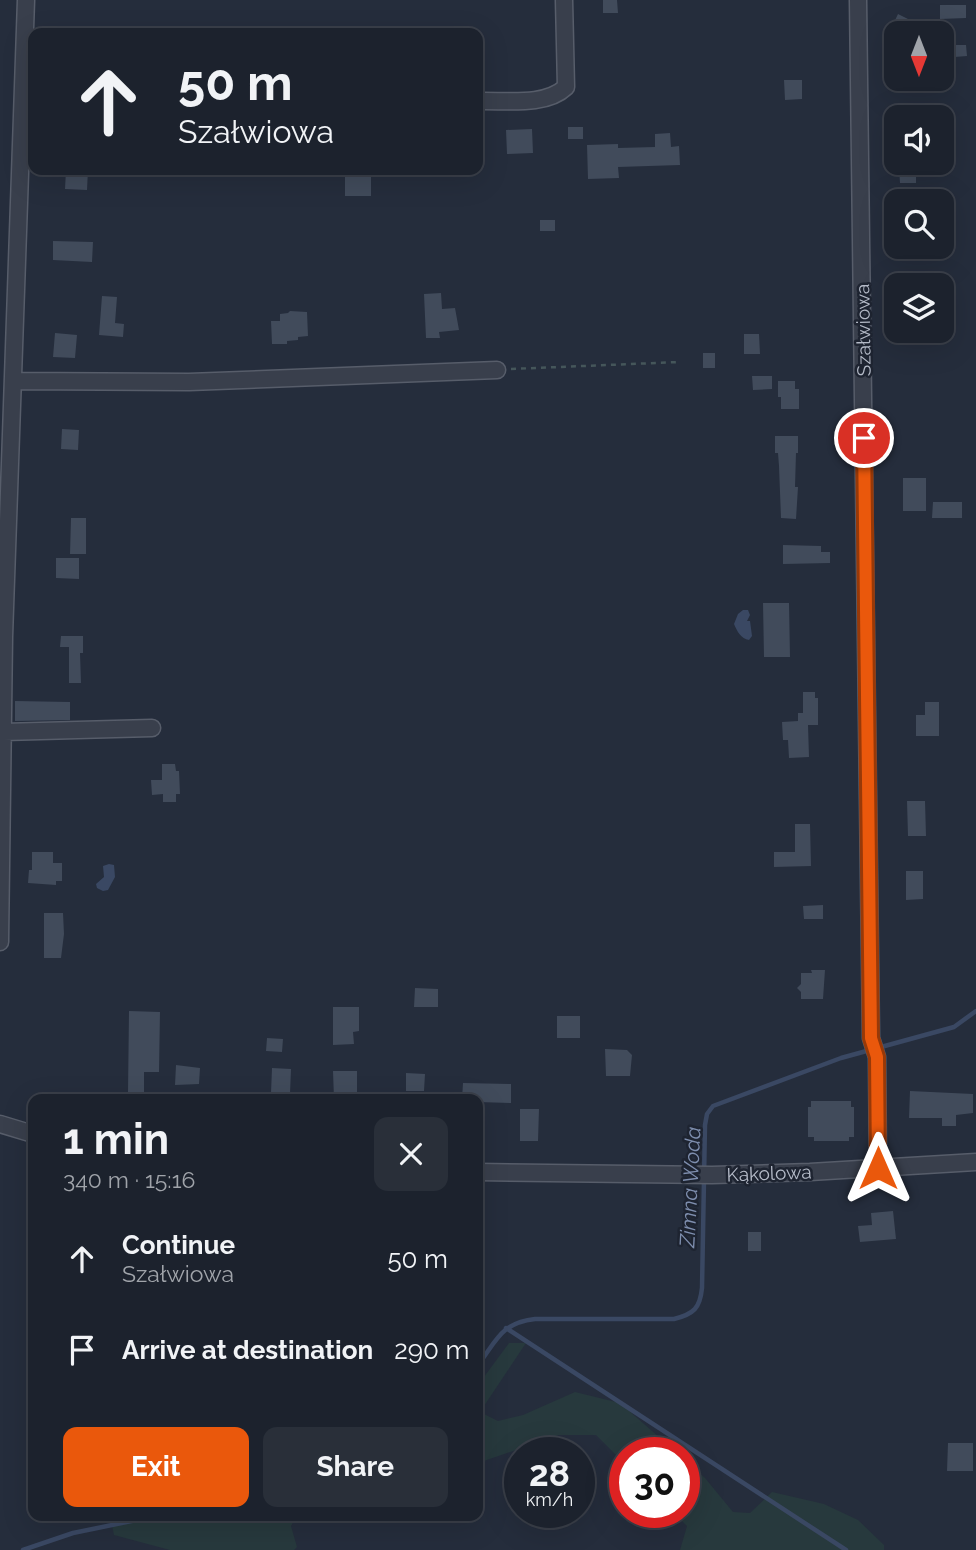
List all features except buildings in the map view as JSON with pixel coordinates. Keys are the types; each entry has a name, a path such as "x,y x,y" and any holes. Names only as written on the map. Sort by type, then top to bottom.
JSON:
{"street":[{"path":"0,942 3,732 26,0"},
{"path":"483,101 545,99 559,94 566,87 564,0"},
{"name":"Szałwiowa","path":"858,0 871,1038 877,1057 878,1168"},
{"path":"14,381 189,382 497,370"},
{"path":"3,732 152,728"},
{"path":"0,1124 28,1132"},
{"name":"Kąkolowa","path":"483,1172 704,1174 976,1162"}],"path":[{"path":"497,370 679,362"}],"shaded area":[{"path":"509,1343 526,1343 483,1408 483,1378"},
{"path":"575,1392 620,1403 659,1437 609,1437 609,1448 596,1435 504,1437 504,1454 483,1461 483,1414 498,1421 523,1415"},
{"path":"700,1474 733,1512 750,1513 772,1492 824,1504 858,1520 884,1545 884,1550 680,1550 686,1528 700,1528"},
{"path":"111,1521 294,1521 291,1526 297,1547 294,1550 170,1550 114,1535"}],"water":[{"path":"743,610 748,610 750,615 747,621 750,621 752,636 749,640 738,632 734,624"},
{"path":"114,865 115,877 108,890 103,891 97,888 96,884 104,877 103,866"}],"waterway":[{"name":"Zimna Woda","path":"483,1358 501,1334 514,1324 524,1321 674,1319 687,1315 698,1305 702,1288 705,1125 707,1114 713,1106 841,1058 954,1027 976,1011"},
{"path":"506,1328 846,1550"},
{"name":"Zimna Woda","path":"23,1550 73,1533 132,1521"}],"route":[{"path":"864,438 871,1038 877,1057 878,1168"}]}
